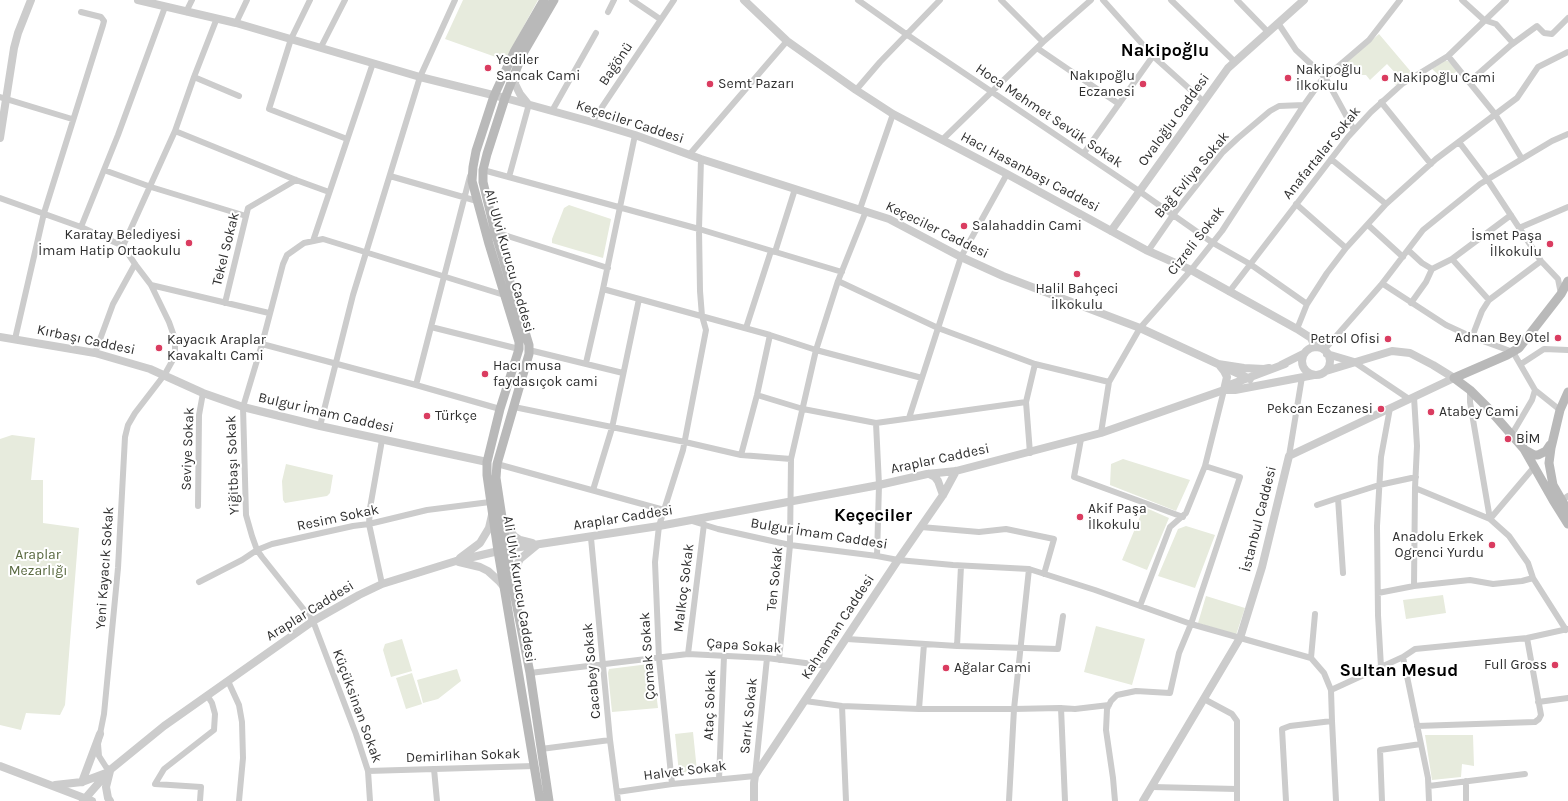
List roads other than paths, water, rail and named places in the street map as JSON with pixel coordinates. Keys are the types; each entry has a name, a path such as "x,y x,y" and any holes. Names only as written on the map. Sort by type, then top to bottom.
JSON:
{"main road":[{"name":"Ali Ulvi Kurucu Caddesi","path":"540,801 492,515 487,475 488,462 500,409 519,350 519,342 504,295 472,180 473,167 494,96 514,52 544,0"},
{"name":"Ali Ulvi Kurucu Caddesi","path":"549,801 530,672 511,577 508,549 496,478 497,464 514,407 529,345 484,191 483,170 505,98 522,55 554,0"},
{"name":"İstanbul Caddesi","path":"1454,378 1513,352 1525,341 1565,293 1568,281"},
{"path":"1470,390 1469,378 1475,370"},
{"path":"1454,378 1470,390 1497,416 1524,449 1568,524"},
{"path":"1568,393 1560,410 1549,455 1550,472 1553,485 1565,499 1568,511"},
{"path":"1524,449 1534,456 1542,454 1549,446 1553,438"}],"street":[{"path":"0,137 3,98 18,33 31,0"},
{"name":"Keçeciler Caddesi","path":"140,0 236,23 420,77 529,104 592,122 701,159 863,210 889,219 961,257 1003,276 1140,328 1218,364 1264,369 1285,364 1303,354"},
{"path":"186,12 192,0"},
{"path":"236,23 247,0"},
{"path":"310,0 291,39 269,109 347,140"},
{"path":"321,47 345,0"},
{"path":"320,426 337,364 353,295 420,77 456,0"},
{"path":"608,12 614,0"},
{"path":"632,0 660,19"},
{"name":"Bağönü","path":"592,122 674,0"},
{"name":"Hacı Hasanbaşı Caddesi","path":"744,0 787,41 856,90 893,114 1148,251 1191,270 1297,329 1310,338 1315,347"},
{"name":"Hoca Mehmet Sevük Sokak","path":"858,0 906,34 1084,153 1212,242 1250,264 1307,304"},
{"path":"856,90 906,34 940,0"},
{"path":"1001,0 1043,42"},
{"path":"942,140 1043,42 1091,0"},
{"path":"1103,0 1153,56 1204,101"},
{"path":"1171,0 1235,62"},
{"path":"1237,0 1268,32"},
{"name":"Ovaloğlu Caddesi","path":"1111,231 1228,68 1304,0"},
{"name":"Cizreli Sokak","path":"1101,433 1109,382 1140,328 1191,270 1226,224 1304,105 1325,77 1369,40 1400,0"},
{"path":"1462,0 1484,20 1496,24 1513,43"},
{"name":"Anafartalar Sokak","path":"1229,292 1354,130 1381,102 1402,84 1448,56 1506,0"},
{"path":"81,227 165,7"},
{"path":"15,339 44,213 72,119 104,21 101,17 81,12"},
{"path":"0,198 81,227 123,246 175,131 217,18"},
{"path":"1469,82 1513,43 1537,26 1544,33 1552,34 1568,18"},
{"path":"1278,22 1296,50 1325,77 1354,130"},
{"name":"Keçeciler Caddesi","path":"552,111 596,33"},
{"path":"689,155 787,41"},
{"path":"1037,48 1118,104"},
{"path":"1297,329 1307,304 1327,273 1346,248 1386,204 1431,164 1517,98 1538,67 1568,52"},
{"path":"1084,153 1153,56"},
{"path":"1448,56 1495,114 1522,159"},
{"path":"373,63 312,241 323,239 504,295"},
{"path":"509,177 529,104 520,94 515,84 517,68"},
{"path":"194,77 239,96"},
{"path":"3,98 72,119"},
{"path":"1381,102 1431,164"},
{"name":"Bağ Evliya Sokak","path":"1148,251 1223,152 1270,111 1279,106 1304,105"},
{"name":"Ten Sokak","path":"779,660 790,545 792,501 791,459 816,350 863,210 893,114"},
{"path":"175,131 329,192"},
{"path":"1326,352 1383,284 1424,230 1487,179 1568,134"},
{"path":"586,363 608,268 635,136"},
{"path":"1459,142 1487,179 1541,261 1558,278 1565,293"},
{"name":"Çomak Sokak","path":"672,784 659,658 655,562 658,526 685,442 706,330 702,316 699,229 701,159"},
{"path":"1331,159 1386,204"},
{"path":"416,385 473,167"},
{"path":"104,170 246,216"},
{"path":"483,170 699,229 842,272"},
{"path":"909,418 961,257 1006,174"},
{"path":"390,176 477,201"},
{"name":"Tekel Sokak","path":"225,302 248,208 296,180"},
{"path":"746,328 795,189"},
{"path":"1296,204 1346,248"},
{"path":"1519,228 1568,208"},
{"path":"1411,303 1426,282 1432,269 1452,259 1511,215"},
{"path":"1368,225 1403,257"},
{"path":"495,232 608,268"},
{"name":"Yiğitbaşı Sokak","path":"312,241 304,242 287,254 243,407 246,515 252,536 257,550 313,621"},
{"name":"Yeni Kayacık Sokak","path":"110,770 106,767 99,756 98,744 104,714 120,541 123,452 125,437 128,425 135,413 165,374 175,356 175,339 169,322 151,285 123,246"},
{"path":"1408,250 1422,263 1432,269"},
{"path":"1452,259 1489,300"},
{"path":"1472,337 1482,311 1489,300 1541,261"},
{"path":"95,353 113,304 135,264"},
{"path":"838,281 938,328 1035,364 1109,382"},
{"path":"1383,284 1446,326 1513,352 1535,390 1560,410"},
{"name":"Tekel Sokak","path":"151,285 269,313"},
{"path":"603,289 746,328 816,350 922,378"},
{"path":"593,490 612,428 639,299"},
{"path":"431,327 519,350"},
{"path":"741,455 758,395 770,335"},
{"name":"Kırbaşı Caddesi","path":"0,337 95,353 136,364 165,374"},
{"path":"262,344 500,409"},
{"path":"1414,586 1417,446 1412,398 1354,362 1315,347 1310,348 1303,354 1302,359 1303,367 1310,374 1314,375 1354,362 1392,351 1410,353 1454,378"},
{"path":"1521,364 1544,349 1568,350"},
{"path":"529,350 623,373"},
{"path":"1326,352 1329,363 1326,371"},
{"path":"1030,453 1026,402 1035,364"},
{"path":"1218,364 1249,379 1279,382"},
{"path":"1140,606 1170,527 1186,513 1205,466 1227,377 1218,364"},
{"name":"Araplar Caddesi","path":"87,800 110,770 164,726 313,621 353,598 382,584 456,561 498,551 539,544 591,538 691,520 879,485 927,474 956,471 1030,453 1101,433 1224,390 1232,384 1249,379 1285,364"},
{"name":"Bulgur İmam Caddesi","path":"165,374 203,393 243,407 382,440 488,462"},
{"name":"Araplar Caddesi","path":"1224,390 1235,390 1314,375"},
{"path":"1290,456 1302,377"},
{"name":"İstanbul Caddesi","path":"1143,801 1240,638 1262,567 1290,456 1454,378"},
{"path":"1470,390 1470,402 1490,519"},
{"path":"1512,434 1532,400 1535,390"},
{"name":"Seviye Sokak","path":"198,506 199,415 203,393"},
{"path":"758,395 803,409 876,423 1026,402"},
{"path":"514,407 741,455 791,459"},
{"path":"1381,667 1377,526 1381,457 1390,408"},
{"path":"876,423 879,485 877,556"},
{"path":"1081,439 1074,477 1183,517"},
{"path":"382,440 370,508 369,524 382,584"},
{"path":"497,464 664,510"},
{"path":"1115,801 1106,730 1107,709 1111,701 1117,695 1136,691 1170,693 1179,653 1191,624 1240,477 1205,466"},
{"path":"1490,519 1535,466"},
{"name":"Kahraman Caddesi","path":"754,801 753,790 755,776 898,560 943,495 956,471"},
{"path":"927,474 935,477 943,495"},
{"path":"1317,504 1379,485 1416,477"},
{"path":"1330,690 1403,657 1415,649 1527,638 1567,630 1533,578 1528,563 1509,536 1490,519 1415,488"},
{"path":"1338,498 1343,573"},
{"name":"Resim Sokak","path":"199,582 242,560 257,550 272,544 352,526 369,524 426,510 490,502"},
{"path":"456,561 480,543 489,528 492,515"},
{"path":"503,520 520,540 539,544"},
{"name":"Bulgur İmam Caddesi","path":"691,520 790,545 898,560 961,566 1029,569 1191,624 1311,658"},
{"name":"Malkoç Sokak","path":"688,654 704,524"},
{"path":"921,527 979,532 1006,529 1054,539 1044,574"},
{"name":"Cacabey Sokak","path":"591,538 610,740 618,801"},
{"path":"511,577 520,559 539,544"},
{"path":"456,561 480,567 488,571 504,587"},
{"path":"957,646 961,566"},
{"path":"1009,801 1014,709 1029,569"},
{"path":"1378,593 1414,586 1470,580 1493,584 1522,581 1533,578"},
{"path":"1314,614 1311,658 1324,674 1330,690 1336,801"},
{"path":"847,639 957,646 1058,650 1063,616"},
{"name":"Küçüksinan Sokak","path":"313,621 356,734 368,771 370,801"},
{"path":"1418,726 1535,722 1539,719 1541,715 1527,638"},
{"path":"919,709 924,644"},
{"name":"Çapa Sokak","path":"530,672 688,654 767,658 828,666"},
{"name":"Ataç Sokak","path":"720,779 724,656"},
{"path":"1403,657 1429,786 1429,801"},
{"name":"Sarık Sokak","path":"755,776 767,658"},
{"path":"228,681 239,705 242,722 243,758 239,801"},
{"path":"200,801 201,788 155,784 164,769 214,730 215,714 212,703 207,696"},
{"path":"1538,702 1568,698"},
{"path":"1204,699 1235,717 1237,721 1237,801"},
{"path":"805,701 842,706 919,709 1075,709 1109,705"},
{"path":"842,706 846,801"},
{"path":"1061,708 1065,801"},
{"path":"1286,801 1282,729 1290,726 1332,721"},
{"path":"82,782 100,734"},
{"path":"541,749 610,740"},
{"path":"1382,801 1380,750 1421,744"},
{"path":"0,766 53,785 87,800"},
{"name":"Demirlihan Sokak","path":"368,771 534,766"},
{"path":"434,769 437,801"},
{"path":"53,785 82,782 110,770"},
{"path":"110,770 106,787 110,801"},
{"path":"1429,786 1525,774"},
{"name":"Halvet Sokak","path":"617,792 672,784 755,776"},
{"path":"1466,781 1466,801"},
{"path":"1152,787 1237,788"}],"place":[{"name":"Yediler Sancak Cami","path":"488,68"},
{"name":"Nakipoğlu İlkokulu","path":"1288,78"},
{"name":"Nakipoğlu Cami","path":"1385,78"},
{"name":"Semt Pazarı","path":"710,84"},
{"name":"Nakıpoğlu Eczanesi","path":"1143,84"},
{"name":"Salahaddin Cami","path":"964,226"},
{"name":"Karatay Belediyesi İmam Hatip Ortaokulu","path":"189,243"},
{"name":"İsmet Paşa İlkokulu","path":"1550,244"},
{"name":"Halil Bahçeci İlkokulu","path":"1077,274"},
{"name":"Adnan Bey Otel","path":"1558,338"},
{"name":"Petrol Ofisi","path":"1388,339"},
{"name":"Kayacık Araplar Kavakaltı Cami","path":"159,348"},
{"name":"Hacı musa faydasıçok cami","path":"485,374"},
{"name":"Pekcan Eczanesi","path":"1381,409"},
{"name":"Atabey Cami","path":"1431,412"},
{"name":"Türkçe","path":"427,416"},
{"name":"BİM","path":"1508,439"},
{"name":"Akif Paşa İlkokulu","path":"1080,517"},
{"name":"Anadolu Erkek Ogrenci Yurdu","path":"1492,545"},
{"name":"Full Gross","path":"1555,665"},
{"name":"Ağalar Cami","path":"946,668"}],"district":[{"name":"Nakipoğlu","path":"1165,51"},
{"name":"Keçeciler","path":"873,516"},
{"name":"Sultan Mesud","path":"1399,671"}],"park label":[{"name":"Araplar Mezarlığı","path":"38,564"}]}
